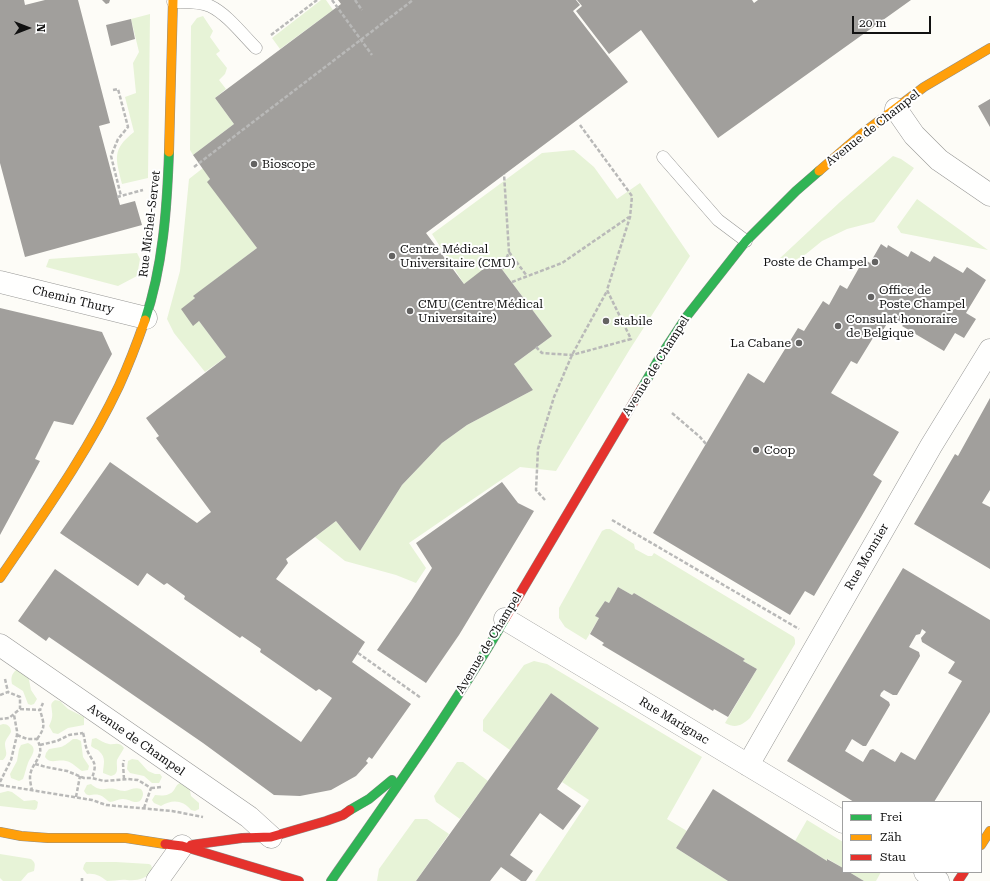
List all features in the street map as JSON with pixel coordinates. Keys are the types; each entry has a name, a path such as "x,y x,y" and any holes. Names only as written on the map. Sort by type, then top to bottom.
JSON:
{"street":[{"name":"Rue Michel-Servet","path":"0,578 100,425 122,380 146,318 156,276 166,210 169,174 173,1"},
{"name":"Avenue de Champel","path":"331,881 413,763 475,670 660,357 687,316 746,241 796,191 862,133 924,87 990,48"},
{"path":"896,109 914,135 939,160 990,195"},
{"name":"Chemin Thury","path":"0,282 146,318"},
{"name":"Rue Monnier","path":"748,765 928,452 990,350"},
{"name":"Rue Marignac","path":"505,619 842,821"},
{"name":"Avenue de Champel","path":"0,645 249,817 271,837"},
{"name":"Avenue de Champel","path":"182,846 242,838 271,837 343,815 369,798 413,763"},
{"path":"982,843 990,831"},
{"name":"Avenue de Champel","path":"0,832 20,836 48,838 126,838 182,846 299,881"},
{"path":"157,881 182,846"},
{"path":"926,873 938,881"}],"lane":[{"path":"173,1 199,3 210,6 224,15 256,48"},
{"path":"663,156 718,220 746,241"}],"path":[{"path":"256,48 317,0"},
{"path":"332,0 372,54"},
{"path":"355,0 362,10"},
{"path":"199,163 412,0"},
{"path":"114,90 118,89 128,127 118,139 111,156 121,196"},
{"path":"545,500 536,490 538,449 554,397 572,354 607,290 630,217 632,196 580,126"},
{"path":"502,269 509,252 504,174"},
{"path":"512,282 562,263 630,217"},
{"path":"509,252 528,276"},
{"path":"536,348 542,353 572,354 631,339 607,290"},
{"path":"672,413 706,444"},
{"path":"612,520 792,625"},
{"path":"358,653 421,698"},
{"path":"0,695 8,692 20,697 20,709 9,718 0,718"},
{"path":"37,739 43,731 44,723 40,710"},
{"path":"14,715 17,735 11,760 0,783 92,800 106,805 172,811 207,818"},
{"path":"40,745 57,741 69,735 96,730 109,721"},
{"path":"83,733 88,751 96,767 92,778"},
{"path":"17,735 27,739 37,739"},
{"path":"32,790 30,776 41,754 40,745 37,739"},
{"path":"35,764 46,768 67,771 80,776 104,781 128,779 138,780 151,788 144,808"},
{"path":"76,797 80,776"}],"green space":[{"path":"321,0 326,0 333,10 280,49 272,38"},
{"path":"150,14 148,178 122,184 118,168 117,155 122,144 134,132 125,97 136,93 133,63 139,52 131,19"},
{"path":"203,16 213,31 210,37 220,51 216,54 227,68 225,74 219,80 226,89 215,98 234,124 193,155 190,150 191,26 197,18"},
{"path":"574,150 594,167 617,199 640,183 690,256 630,349 556,471 520,467 409,543 426,568 416,583 396,575 345,561 315,537 336,521 360,551 402,485 442,443 467,425 533,390 514,364 552,336 496,261 464,284 432,234 542,153"},
{"path":"893,156 901,159 914,168 874,222 847,229 822,241 806,254 790,263 778,260 840,202"},
{"path":"203,168 210,179 208,182 257,248 194,296 195,298 182,309 193,325 199,321 226,357 205,372 174,333 167,319 180,271 189,179"},
{"path":"917,199 988,250 901,233 897,227"},
{"path":"137,253 140,259 137,276 118,286 46,267 49,259"},
{"path":"610,529 634,544 635,549 648,556 652,556 654,553 794,637 795,644 750,718 744,723 732,726 725,723 757,669 743,661 745,659 634,593 632,595 618,587 609,603 605,601 596,616 599,618 586,640 565,627 559,618 559,608 602,531"},
{"path":"534,661 547,664 702,757 667,819 687,831 676,848 728,881 535,881 589,800 562,782 599,728 551,693 510,750 483,731 483,720 524,665"},
{"path":"16,670 21,670 28,675 31,690 37,699 34,704 28,704 23,691 12,684 13,673"},
{"path":"55,700 60,701 68,709 84,717 84,725 68,728 58,734 53,733 49,726 52,716 51,704"},
{"path":"3,724 9,726 11,732 5,742 6,756 3,760 0,760 0,725"},
{"path":"96,738 107,744 119,744 124,748 117,760 116,774 111,776 103,773 103,756 99,751 91,746 92,739"},
{"path":"73,739 81,741 83,757 89,766 88,770 82,771 68,762 50,761 45,757 49,749 62,747"},
{"path":"28,743 34,750 23,779 19,781 11,778 10,774 17,761 21,745"},
{"path":"132,759 138,760 148,771 155,774 160,774 162,777 159,783 152,783 144,776 130,773 127,769 128,761"},
{"path":"457,762 463,762 488,781 460,819 436,802 434,796"},
{"path":"180,783 189,786 191,796 199,803 199,809 195,811 191,810 181,802 169,802 161,806 154,803 152,800 155,795 168,794"},
{"path":"91,784 101,789 121,791 139,788 143,792 143,795 138,802 122,799 110,802 101,796 87,795 84,791 87,785"},
{"path":"8,791 12,792 24,801 35,800 38,802 37,808 35,810 0,806 0,793"},
{"path":"415,819 427,819 449,834 416,881 377,881 379,869"},
{"path":"807,820 842,841 842,867 828,859 827,861 795,841"},
{"path":"0,854 31,859 35,864 34,871 28,873 21,881 3,881 0,878"},
{"path":"86,862 149,864 151,865 153,871 144,878 138,880 107,881 98,875 87,874 83,869"},
{"path":"851,873 880,873 876,881 864,881"}],"building":[{"path":"0,0 24,0 25,5 45,0 78,0 110,123 99,126 120,205 135,201 142,225 25,257 0,163"},
{"path":"102,0 110,0 109,3 106,4"},
{"path":"338,0 576,0 580,5 573,11 628,82 426,233 464,284 495,260 552,336 514,364 533,390 467,425 442,443 402,485 360,551 336,521 286,559 288,563 276,579 365,642 352,662 411,704 372,759 369,757 366,761 368,763 356,776 331,790 300,796 274,795 203,743 49,637 46,641 18,621 55,569 301,742 332,698 319,689 316,691 260,652 261,649 242,636 240,638 184,599 185,596 167,583 164,585 147,573 138,586 60,533 110,462 197,523 211,512 156,438 159,436 146,418 226,357 199,321 193,326 181,309 195,298 193,296 257,248 207,182 210,179 193,155 234,124 215,98 341,4"},
{"path":"577,0 752,0 754,3 758,0 911,0 718,138 641,30 609,54 576,11 582,6"},
{"path":"131,19 135,39 111,46 106,25"},
{"path":"990,99 990,127 978,106"},
{"path":"881,244 887,248 888,245 908,257 911,251 930,262 934,256 963,273 967,267 986,280 966,313 976,319 964,338 955,333 944,351 902,326 904,324 891,317 880,335 876,333 857,364 851,361 831,393 899,432 873,475 882,481 814,596 805,591 790,615 653,533 748,373 764,383 798,328 804,331 823,301 829,305 840,285 847,289 864,259 870,263"},
{"path":"0,308 102,332 112,354 73,425 54,421 35,459 40,461 0,535"},
{"path":"990,398 990,490 982,503 990,507 990,569 914,524 955,454 958,456"},
{"path":"502,482 518,503 534,511 459,635 426,683 377,650 432,568 416,543"},
{"path":"903,568 990,620 990,712 935,801 852,801 787,761","holes":["922,629 926,632 921,638 922,642 955,662 948,673 962,681 915,760 901,752 895,762 873,749 870,750 863,762 845,751 852,739 863,746 866,746 890,705 889,702 880,696 881,693 884,690 893,695 897,695 920,656 919,652 909,647 916,635 920,634"]},
{"path":"618,587 632,595 634,593 745,659 743,661 757,669 728,717 714,709 713,711 602,645 604,643 590,634 599,618 595,616 605,601 609,603"},
{"path":"551,693 599,728 557,789 581,806 563,830 540,813 510,855 533,871 526,881 521,881 501,867 490,881 416,881"},
{"path":"713,789 827,861 827,859 842,867 842,873 851,873 864,881 728,881 676,848"}],"traffic: fast":[{"path":"145,320 160,258 167,194 169,152"},
{"path":"642,388 687,316 746,241 796,191 819,171"},
{"path":"331,881 464,686 505,619"},
{"path":"350,810 369,799 392,780"}],"traffic: slow":[{"path":"169,152 173,0"},
{"path":"819,171 863,133 924,87 990,48"},
{"path":"0,578 48,508 93,436 119,386 145,320"},
{"path":"982,843 990,831"},
{"path":"0,832 21,836 48,838 126,838 165,844"}],"traffic: jam":[{"path":"505,619 642,388"},
{"path":"191,845 242,838 271,837 326,821 343,815 350,810"},
{"path":"165,844 182,846 299,881"},
{"path":"958,881 963,873"}],"place":[{"name":"Bioscope","path":"254,164"},
{"name":"Centre Médical Universitaire (CMU)","path":"392,256"},
{"name":"Poste de Champel","path":"875,262"},
{"name":"Office de Poste Champel","path":"871,297"},
{"name":"CMU (Centre Médical Universitaire)","path":"410,311"},
{"name":"stabile","path":"606,321"},
{"name":"Consulat honoraire de Belgique","path":"838,326"},
{"name":"La Cabane","path":"799,343"},
{"name":"Coop","path":"756,450"}]}
